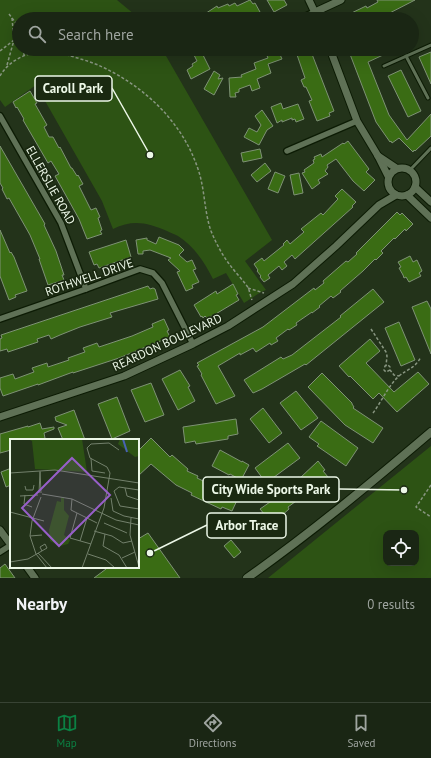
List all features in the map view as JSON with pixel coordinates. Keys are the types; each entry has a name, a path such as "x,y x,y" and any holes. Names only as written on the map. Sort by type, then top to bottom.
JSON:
{"main road":[{"path":"246,578 295,543 367,486 431,432"}],"street":[{"path":"308,0 314,12"},
{"path":"322,12 341,0"},
{"path":"333,56 356,121 378,156 388,176"},
{"name":"ELLERSLIE ROAD","path":"0,116 62,223 86,290"},
{"path":"287,151 356,121"},
{"path":"378,156 396,168"},
{"path":"402,167 410,170 415,176 415,187 412,192 407,195 396,195 388,187 388,176 391,171 396,168 402,167"},
{"name":"REARDON BOULEVARD","path":"379,205 388,187"},
{"path":"415,187 431,202"},
{"name":"REARDON BOULEVARD","path":"0,417 124,376 228,326 293,284 379,205 396,195"},
{"path":"407,195 431,218"},
{"name":"ROTHWELL DRIVE","path":"0,319 86,290 140,269 153,273 162,284 193,344"},
{"path":"0,530 10,544"},
{"path":"0,552 10,546"},
{"path":"28,568 35,578"}],"lane":[{"path":"419,50 431,45"},
{"path":"384,66 406,56 428,98"},
{"path":"410,170 431,148"}],"path":[{"path":"9,14 12,18"},
{"path":"0,51 12,42"},
{"path":"0,76 7,65 12,47"},
{"path":"7,65 24,56"},
{"path":"73,56 97,64 121,76 139,89 163,110 181,133 191,152 203,186 211,229 219,248 228,264 248,288 252,300"},
{"path":"248,288 264,293"},
{"path":"371,329 386,352 386,366 384,370 386,372 390,370"},
{"path":"373,413 380,404 383,396 399,376 416,365 421,357"},
{"path":"386,366 388,365 390,367 395,381"},
{"path":"394,375 399,376"},
{"path":"431,485 416,507 431,517"}],"green space":[{"path":"0,0 117,0 132,12 12,12 12,56 166,56 272,240 245,261 266,290 244,303 226,273 213,279 203,261 194,250 177,235 160,228 140,223 127,224 113,229 102,201 36,85 5,107 0,100"},
{"path":"431,446 431,578 268,578"}],"building":[{"path":"250,0 253,4 255,3 260,12 208,12 217,6 218,8 235,3 237,6"},
{"path":"267,0 284,0 287,5 274,12"},
{"path":"377,0 415,0 392,12 354,12 366,6 367,8 378,2"},
{"path":"431,52 431,84 419,57"},
{"path":"194,56 204,56 210,69 191,79 187,70 197,61"},
{"path":"267,56 281,56 282,59 268,64 271,73 257,79 260,88 252,91 250,85 239,89 239,92 235,93 236,97 230,97 229,78 242,77 241,75 256,69 254,63 268,58"},
{"path":"297,56 313,56 334,111 329,113 330,116 317,121 309,101 312,100 301,80 305,78"},
{"path":"351,56 381,56 368,62 389,115 407,140 431,114 431,136 413,152 399,138 392,143 391,141 390,142 376,122"},
{"path":"401,70 421,111 408,117 388,76"},
{"path":"214,71 220,75 218,79 223,78 214,95 204,89"},
{"path":"30,91 37,103 35,104 47,125 44,127 49,137 53,137 71,168 77,176 78,175 83,184 79,186 91,210 96,208 100,217 98,218 102,230 100,231 102,234 87,239 79,219 55,176 59,174 51,161 48,163 17,107 16,108 13,102"},
{"path":"281,103 283,109 298,104 304,119 296,122 295,119 292,120 292,118 282,122 282,120 277,123 271,107"},
{"path":"262,110 273,126 267,130 259,145 244,137 249,128 257,132 261,125 255,116"},
{"path":"348,141 369,169 366,172 375,180 364,191 353,181 336,159 327,165 328,167 325,171 328,174 318,180 320,183 312,189 302,173 305,172 304,170 314,163 314,157 321,154 322,157"},
{"path":"0,146 45,224 44,225 56,251 64,275 62,275 64,280 48,285 40,259 30,235 9,198 7,199 2,189 3,188 0,183"},
{"path":"260,149 262,158 243,162 241,153"},
{"path":"265,163 271,171 257,182 251,175"},
{"path":"275,172 285,176 278,193 268,189"},
{"path":"299,173 303,193 294,195 290,175"},
{"path":"342,189 356,202 352,206 353,207 295,259 292,255 284,262 287,266 282,270 279,266 268,275 270,278 264,282 254,264 262,258 264,261 284,245 283,244 287,240 290,244 304,232 301,229 321,213 323,215 338,199 335,196"},
{"path":"397,212 400,215 402,213 413,224 406,231 405,229 395,239 394,238 381,251 383,253 340,291 341,292 333,298 331,296 319,306 320,307 296,323 297,325 289,330 288,329 276,338 278,341 271,345 270,343 256,352 253,348 240,355 240,353 218,366 235,396 216,404 201,375 202,374 197,366 199,365 197,363 263,327 314,288 315,290 346,261 348,262 357,254 356,253"},
{"path":"0,230 10,253 11,252 14,257 27,291 15,295 16,297 9,300 0,276"},
{"path":"159,237 179,245 184,250 179,255 187,262 192,260 196,269 193,270 199,282 192,285 193,288 186,291 177,272 180,271 168,260 171,258 150,250 143,251 143,254 138,254 136,240 147,238 147,240 156,244"},
{"path":"126,240 131,257 99,268 97,264 94,265 89,252"},
{"path":"410,256 413,262 417,260 422,271 419,273 421,276 409,282 406,277 404,278 398,262"},
{"path":"233,284 239,300 214,315 207,318 205,316 203,318 202,316 201,317 194,305 216,291 217,294"},
{"path":"148,286 150,289 155,289 158,299 110,313 112,317 80,327 51,339 49,335 37,339 38,342 8,352 7,349 0,351 1,335"},
{"path":"373,289 384,302 306,365 305,364 253,393 244,380 281,357 283,359 292,355 341,317 340,316"},
{"path":"427,301 431,309 431,354 412,307"},
{"path":"164,319 169,330 167,331 170,337 119,358 3,396 0,388 0,378 13,374 15,379 34,372 32,368 47,363 48,367 69,360 68,358 85,352 83,348 97,343 99,347 132,336 153,327 152,324"},
{"path":"399,322 415,360 401,366 385,328"},
{"path":"370,339 380,351 366,363 394,392 418,372 429,384 397,412 379,393 373,399 339,366"},
{"path":"180,370 190,386 188,387 195,401 178,410 162,379"},
{"path":"322,373 352,403 353,408 383,428 373,443 345,425 308,387"},
{"path":"151,383 164,415 145,422 131,390"},
{"path":"296,391 318,418 301,430 280,403"},
{"path":"117,397 130,431 112,439 98,404"},
{"path":"263,408 282,433 269,443 250,419"},
{"path":"74,410 85,439 63,439 58,428 67,425 56,421 55,417"},
{"path":"236,419 238,434 228,436 228,439 196,444 195,441 185,443 183,427"},
{"path":"321,421 358,448 346,466 317,446 319,444 309,437"},
{"path":"40,423 42,429 54,427 54,429 44,433 45,438 43,439 10,439 10,450 0,453 0,434"},
{"path":"151,438 170,457 172,455 188,469 187,471 198,476 197,478 232,495 232,493 239,496 232,511 222,507 221,509 191,495 192,493 176,485 151,464 139,475 139,450"},
{"path":"288,443 300,458 266,483 255,468"},
{"path":"220,450 249,465 241,480 212,466"},
{"path":"318,461 328,477 312,492 310,490 288,507 289,509 280,517 278,515 270,521 260,509 280,495 278,492 299,477 300,478"},
{"path":"10,469 10,485 6,487 1,472"},
{"path":"148,533 180,578 94,578 106,569 105,568 139,568 139,538"},
{"path":"231,540 241,552 234,558 224,546"},
{"path":"5,564 15,578 0,578 0,568"}],"place":[{"name":"Caroll Park","path":"150,155"},
{"name":"City Wide Sports Park","path":"404,490"},
{"name":"Arbor Trace","path":"150,553"}]}
